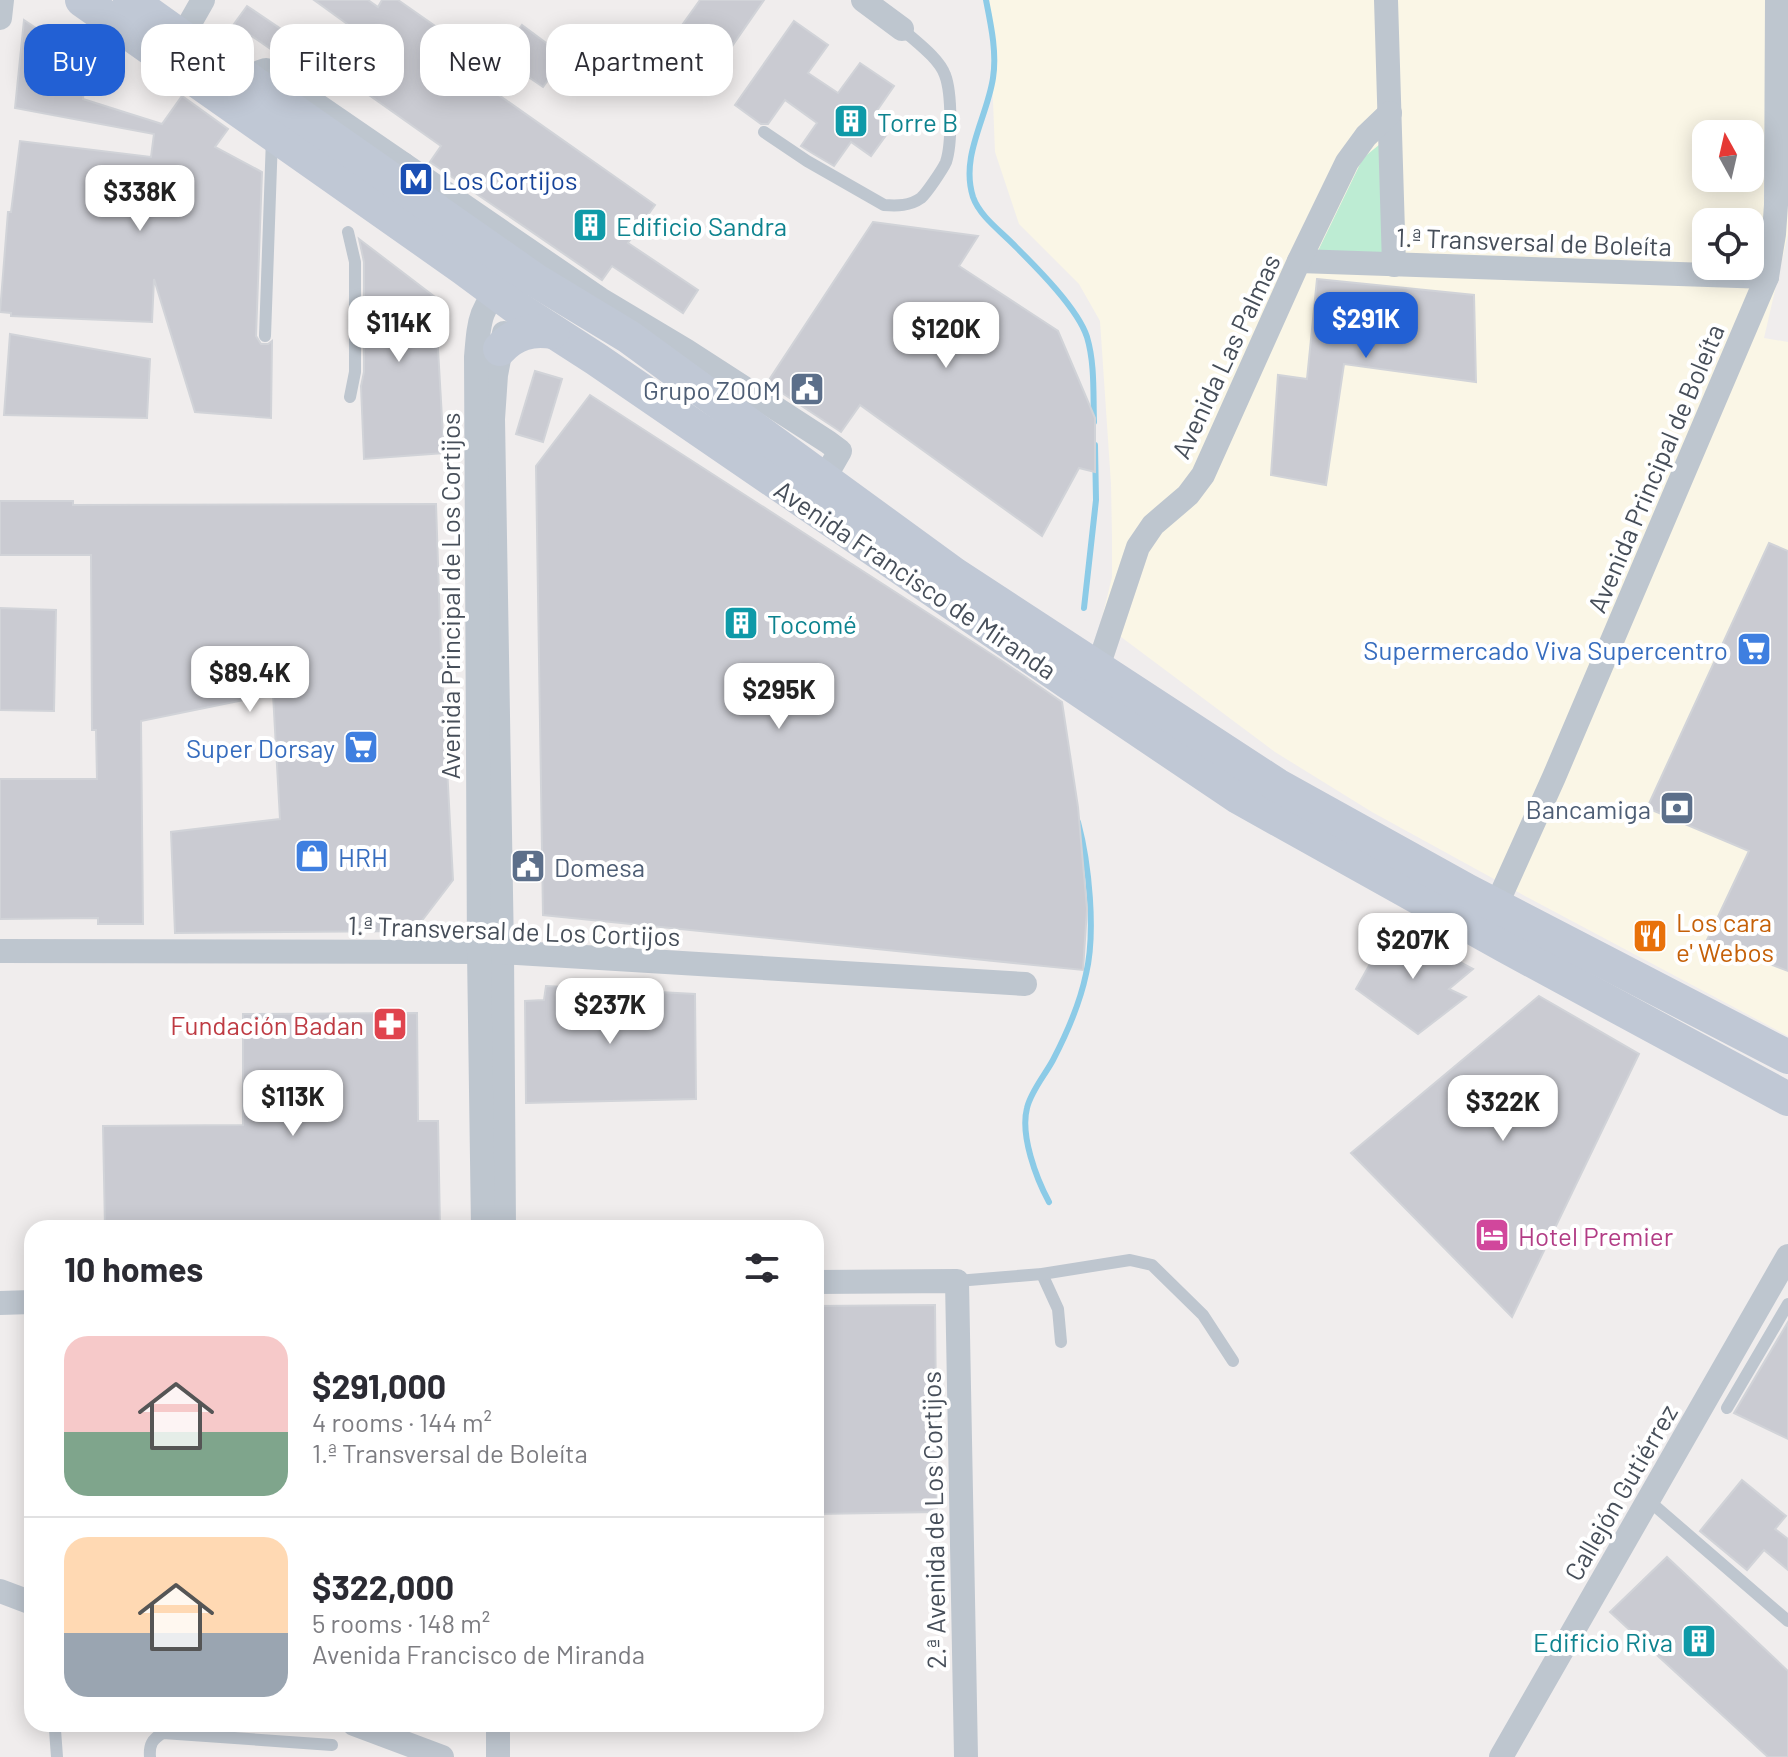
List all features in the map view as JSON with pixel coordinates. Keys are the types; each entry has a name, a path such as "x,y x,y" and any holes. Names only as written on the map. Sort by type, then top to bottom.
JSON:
{"main road":[{"name":"Avenida Francisco de Miranda","path":"82,0 506,300 1238,797 1490,920 1788,1057"},
{"name":"Avenida Francisco de Miranda","path":"130,0 164,24"},
{"name":"Avenida Francisco de Miranda","path":"254,73 388,165 521,270 588,302 626,325 824,479 954,574 1277,785 1468,891 1490,920 1788,1099"},
{"path":"500,349 509,339 521,334 553,332"}],"street":[{"path":"0,18 2,0"},
{"path":"189,24 203,0"},
{"path":"863,0 902,29"},
{"path":"1386,0 1394,265"},
{"name":"Avenida Principal de Boleíta","path":"1490,920 1767,277 1774,234 1782,112 1777,0"},
{"name":"Avenida Las Palmas","path":"1098,667 1138,547 1153,525 1188,495 1203,475 1347,162 1366,136 1390,113"},
{"name":"Avenida Francisco de Miranda","path":"388,165 493,226 588,302"},
{"path":"493,226 521,270"},
{"name":"1.ª Transversal de Boleíta","path":"1299,261 1767,277"},
{"name":"Avenida Principal de Los Cortijos","path":"483,1220 491,952 493,419 506,300 521,270"},
{"name":"Avenida Principal de Los Cortijos","path":"504,1220 491,952 476,357 479,321 506,300"},
{"name":"1.ª Transversal de Los Cortijos","path":"0,951 491,952 1025,984"},
{"name":"Callejón Gutiérrez","path":"1501,1757 1788,1256"},
{"path":"824,1282 957,1281"},
{"name":"2.ª Avenida de Los Cortijos","path":"957,1281 966,1757"},
{"path":"0,1303 24,1302"},
{"path":"0,1591 24,1600"},
{"path":"375,1732 442,1757"},
{"path":"487,1732 487,1757"},
{"path":"498,1732 498,1757"}],"lane":[{"path":"764,132 807,161 884,205 911,203 923,196 946,162 951,105 940,65 902,29"},
{"path":"265,336 273,135"},
{"path":"348,232 355,262 355,372 350,397"},
{"path":"957,1281 1042,1274 1130,1260 1152,1265 1203,1315 1233,1361"},
{"path":"1042,1274 1058,1309 1061,1342"},
{"path":"1727,1408 1788,1304"},
{"path":"1648,1500 1788,1621"},
{"path":"55,1732 57,1757"},
{"path":"150,1757 149,1748 154,1738 163,1733 332,1745"}],"shaded area":[{"path":"989,0 1788,0 1788,234 1764,338 1788,342 1788,1036 1372,812 1275,752 1101,622 1112,577 1112,536 1100,321 1079,284 1019,224 995,152"}],"green space":[{"path":"1385,140 1382,253 1317,253 1363,158"}],"building":[{"path":"314,0 368,0 378,7 382,0 398,0 432,24 420,24 420,96 500,96 655,205 628,243 698,290 683,313 612,266 602,280 430,162 441,146 370,96 404,96 404,24 347,24"},
{"path":"700,0 764,0 733,45 733,24 683,24"},
{"path":"247,6 274,24 270,24 270,49 254,38 254,24 234,24"},
{"path":"24,20 30,24 24,24 24,96 83,96 83,99 162,124 182,96 228,129 215,147 262,172 256,336 261,344 272,341 271,418 195,412 154,279 152,322 11,316 11,313 0,312 8,212 11,212 20,141 151,157 154,134 15,108"},
{"path":"794,21 828,45 808,73 838,93 860,63 894,86 874,115 892,127 871,156 851,142 834,166 801,146 817,123 785,100 768,124 761,124 735,105"},
{"path":"530,31 546,43 546,83 543,87 530,78"},
{"path":"873,222 978,236 959,266 1058,331 1095,418 1095,472 1079,468 1042,536 860,405 841,432 767,383"},
{"path":"359,239 435,297 444,453 364,459 361,386 364,372 364,262"},
{"path":"1317,279 1474,295 1476,382 1344,364 1326,485 1271,475 1278,375 1307,379"},
{"path":"10,334 150,359 147,418 4,415"},
{"path":"535,371 562,379 543,442 516,434"},
{"name":"Tocomé","path":"590,395 1062,702 1078,807 1087,909 1083,970 543,915 536,466"},
{"path":"0,501 73,501 73,505 436,504 453,880 414,931 175,933 171,832 280,819 273,694 141,721 143,924 98,924 98,918 0,919 0,779 97,779 96,730 92,730 91,555 0,555"},
{"name":"Supermercado Viva Supercentro","path":"1769,543 1788,551 1788,971 1707,940 1749,851 1647,808"},
{"path":"0,608 56,610 54,711 0,710"},
{"path":"1390,925 1473,969 1449,989 1466,997 1418,1034 1356,989 1375,955 1386,960 1384,935"},
{"path":"546,986 695,994 696,1099 526,1103 525,1001 544,1000"},
{"name":"Hotel Premier","path":"1539,996 1639,1054 1512,1317 1351,1153"},
{"path":"417,1013 418,1121 438,1121 440,1220 105,1220 103,1126 243,1125 243,1014"},
{"path":"935,1305 937,1512 824,1514 824,1306"},
{"path":"1788,1322 1788,1439 1734,1413"},
{"path":"1742,1480 1786,1516 1775,1529 1788,1539 1788,1570 1764,1550 1747,1570 1700,1531"},
{"name":"Edificio Riva","path":"1667,1557 1788,1671 1788,1757 1768,1757 1610,1612"}],"waterway":[{"path":"986,0 994,68 990,93 972,152 970,182 973,197 986,218 1056,290 1082,326 1091,358 1094,422"},
{"path":"1084,608 1096,500 1095,445"},
{"path":"1049,1202 1030,1156 1025,1119 1032,1095 1053,1060 1072,1018 1089,957 1090,898 1078,822"}],"place":[{"name":"Torre B","path":"851,121"},
{"name":"Los Cortijos","path":"416,179"},
{"name":"Edificio Sandra","path":"590,225"},
{"name":"Grupo ZOOM","path":"807,389"},
{"name":"Tocomé","path":"741,623"},
{"name":"Supermercado Viva Supercentro","path":"1754,649"},
{"name":"Super Dorsay","path":"361,747"},
{"name":"Bancamiga","path":"1677,808"},
{"name":"HRH","path":"312,856"},
{"name":"Domesa","path":"528,866"},
{"name":"Los cara e' Webos","path":"1650,936"},
{"name":"Fundación Badan","path":"390,1024"},
{"name":"Hotel Premier","path":"1492,1235"},
{"name":"Edificio Riva","path":"1699,1641"}]}
